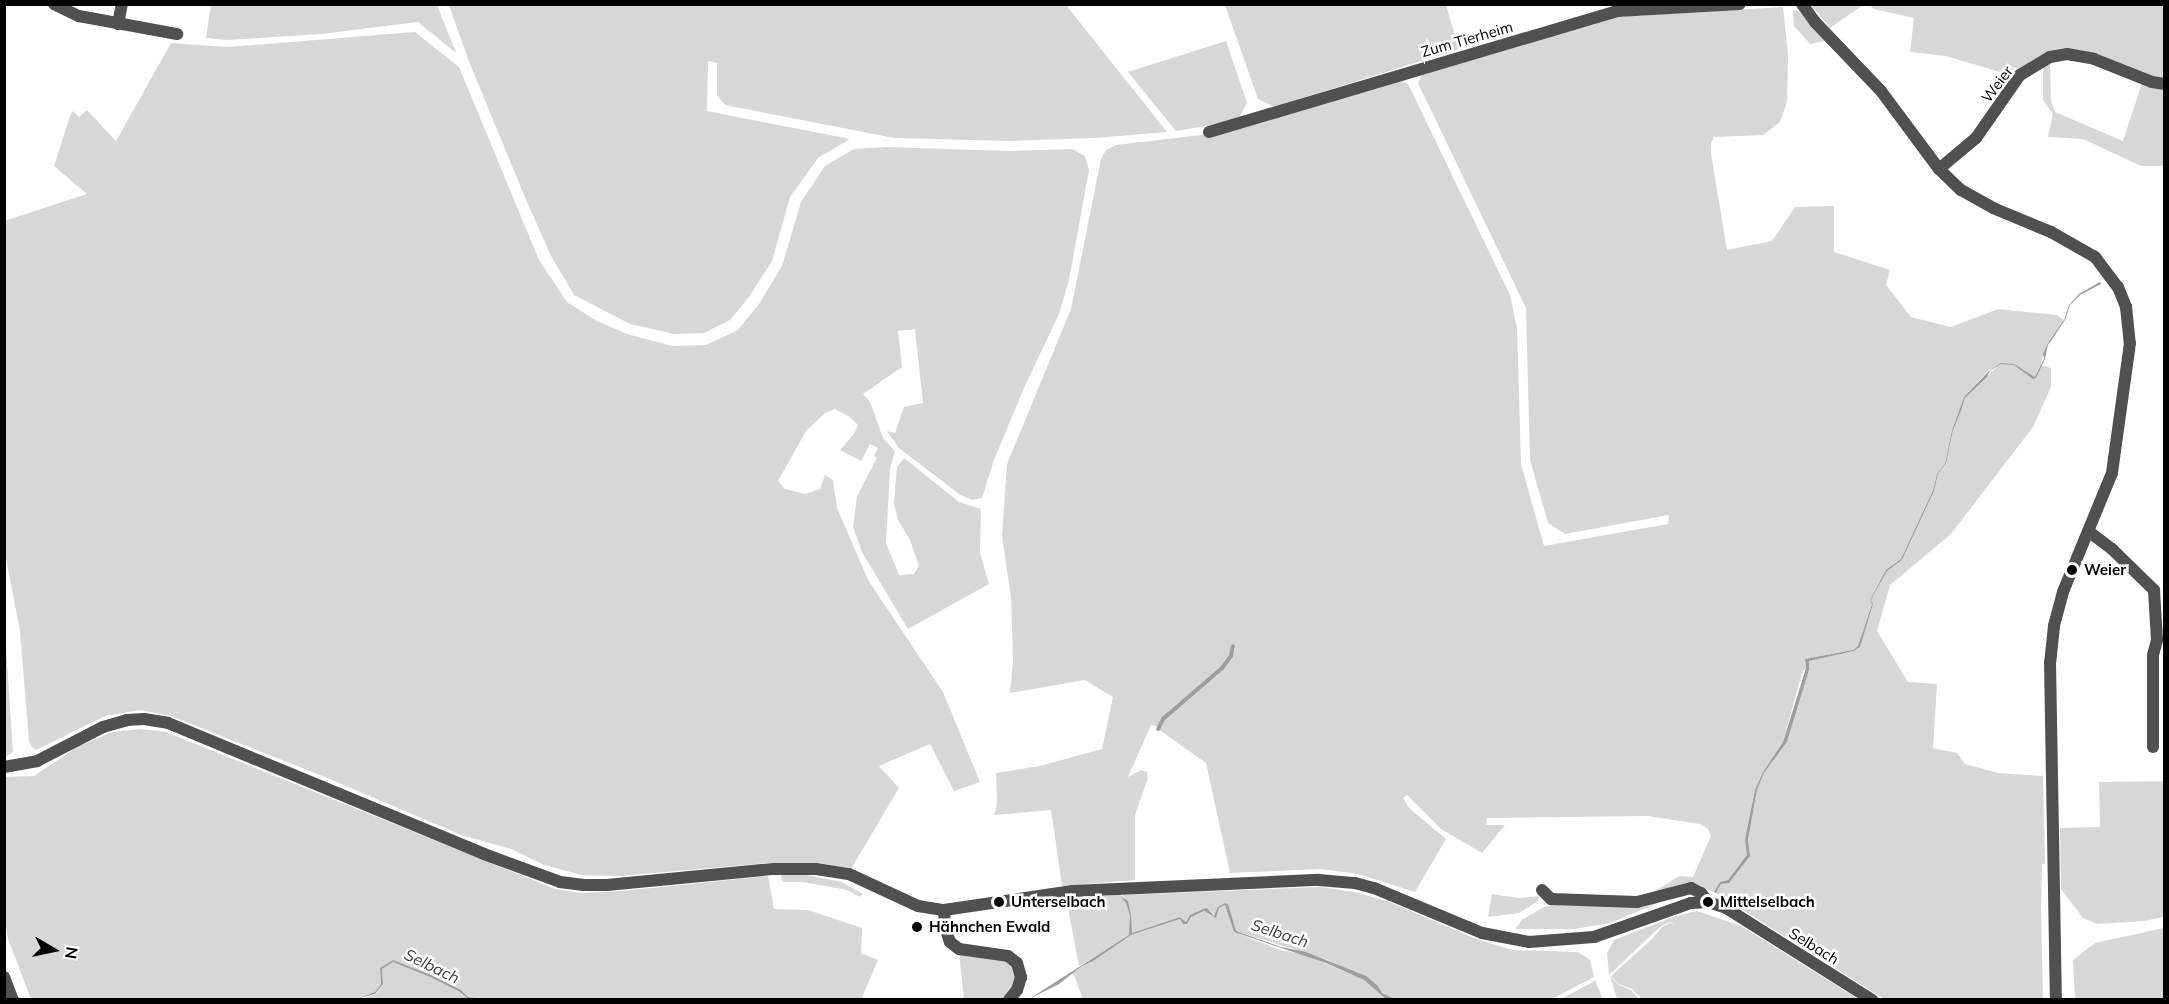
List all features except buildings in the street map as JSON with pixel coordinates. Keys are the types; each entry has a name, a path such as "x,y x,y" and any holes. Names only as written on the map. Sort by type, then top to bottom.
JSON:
{"street":[{"path":"54,4 79,16 177,34"},
{"path":"118,24 122,4"},
{"name":"Zum Tierheim","path":"1209,132 1617,11 1740,4"},
{"path":"1802,4 1815,22 1881,91 1939,169 1961,190 1974,199 2051,232 2095,257 2118,287 2126,307 2130,343 2112,472 2063,592 2054,626 2050,662 2056,999"},
{"name":"Weier","path":"1939,169 1976,138 2020,75 2050,57 2067,54 2094,59 2152,82 2164,84"},
{"path":"2088,531 2112,549 2154,590 2157,640 2153,655 2153,747"},
{"path":"4,767 37,761 103,726 127,720 144,719 168,723 560,882 607,885 774,869 816,869 849,874 918,906 944,910 1073,891 1319,880 1355,883 1374,888 1496,937 1548,942 1594,938 1691,903 1708,902"},
{"name":"Selbach","path":"1542,890 1551,899 1637,902 1691,888 1701,893 1708,902 1726,908 1872,999"},
{"path":"944,910 945,927 950,942 959,949 1008,956 1017,963 1021,977 1017,990 1009,999"},
{"path":"4,977 13,999"}],"shaded area":[{"path":"211,5 437,5 456,53 418,22 321,34 227,40 206,38"},
{"path":"449,5 1066,5 1167,132 1095,138 1009,141 894,138 725,105 717,95 717,63 708,61 707,111 850,139 818,158 790,197 772,261 749,297 730,320 704,333 674,334 630,324 574,295 551,256 524,195 468,59"},
{"path":"1225,5 1446,5 1459,49 1274,107 1258,99"},
{"path":"1811,5 1863,5 1830,28"},
{"path":"1869,5 2164,5 2164,80 2067,50 2020,70 2014,67 2010,75 1946,56 1910,52 1914,18 1874,9"},
{"path":"1783,7 1788,55 1787,102 1780,122 1763,135 1714,137 1711,143 1727,250 1772,241 1795,207 1834,206 1834,252 1890,270 1886,285 1911,317 1951,327 1998,309 2057,315 2064,320 2043,354 2041,365 2051,368 2051,387 2033,427 1951,534 1890,585 1877,631 1908,682 1937,684 1933,748 1957,753 1965,764 1998,773 2043,776 2045,864 2042,864 2041,907 2043,999 1884,999 1716,893 1721,884 1729,882 1750,856 1748,840 1757,790 1764,773 1787,742 1809,670 1809,661 1854,651 1859,647 1873,604 1871,600 1873,595 1870,600 1872,604 1858,646 1853,650 1805,659 1806,668 1802,673 1783,742 1763,772 1755,790 1745,839 1748,855 1728,880 1720,882 1714,892 1690,882 1651,894 1679,876 1693,877 1711,836 1708,829 1700,824 1647,816 1487,818 1486,825 1505,825 1482,853 1441,829 1407,795 1403,798 1409,808 1446,839 1415,892 1358,874 1320,869 1230,873 1206,763 1158,729 1159,727 1151,725 1128,777 1141,770 1147,772 1148,778 1135,815 1135,880 1062,886 1051,810 994,815 997,804 996,773 1040,766 1102,749 1113,697 1085,680 1010,693 1013,661 1011,597 1002,536 1007,464 1071,309 1101,159 1106,150 1116,145 1226,132 1396,79 1408,84 1510,295 1517,328 1521,464 1544,546 1668,524 1669,515 1565,534 1548,523 1530,460 1526,308 1418,83 1424,70 1614,17","holes":["1998,366 1965,398 1953,430 1946,465 1938,474 1934,491 1902,560 1887,571 1901,559 1933,490 1937,474 1945,464 1952,430 1964,397 1989,370","1233,645 1235,650 1223,668 1163,719 1159,727 1162,718 1222,667 1230,656"]},
{"path":"1793,10 1799,11 1825,41 1810,44 1794,26"},
{"path":"415,32 459,67 539,260 567,302 597,321 627,334 672,346 706,345 738,330 759,304 782,266 801,202 825,166 854,149 887,147 1010,151 1072,149 1085,156 1089,170 1069,280 1059,314 1023,390 994,460 982,498 972,500 959,494 899,448 887,431 895,433 904,407 923,403 915,329 898,331 902,367 863,394 870,402 883,438 895,451 890,469 886,543 899,575 914,574 919,566 910,540 898,520 894,503 897,467 904,458 959,502 981,509 980,553 989,584 908,629 862,552 853,527 857,496 877,458 874,456 878,448 870,444 861,461 840,450 854,434 858,425 850,417 835,409 825,413 806,431 778,481 785,489 805,494 820,489 825,475 833,480 837,508 868,580 943,692 980,782 954,791 930,744 879,766 899,788 851,869 819,863 766,863 621,876 582,875 544,865 511,849 461,835 325,777 171,716 140,710 105,716 36,750 32,747 29,741 20,631 4,548 4,221 87,194 54,166 70,116 73,111 79,117 87,110 116,141 171,43 228,47"},
{"path":"1226,41 1247,103 1239,118 1176,131 1128,72"},
{"path":"2050,63 2051,101 2055,112 2123,141 2142,83 2164,90 2164,166 2141,166 2083,139 2048,137 2053,114 2043,100 2043,67"},
{"path":"2100,282 2101,284 2080,295 2070,305 2065,320 2048,344 2045,359 2036,378 2033,379 2014,365 2001,364 1990,371 1987,377 1965,398 1953,430 1946,464 1938,474 1934,491 1902,560 1887,571 1871,600 1873,604 1860,647 1854,651 1809,661 1809,670 1787,742 1764,773 1757,790 1748,840 1750,856 1729,883 1721,884 1716,893 1714,892 1720,882 1728,880 1747,855 1745,839 1755,790 1763,772 1783,742 1806,668 1805,659 1853,650 1858,646 1872,604 1870,600 1886,570 1901,559 1933,490 1937,474 1945,464 1952,430 1964,397 1989,371 2001,363 2014,364 2035,377 2044,359 2043,354 2048,343 2064,320 2069,305 2079,294"},
{"path":"4,616 13,752 5,757 4,757"},
{"path":"141,729 166,732 555,889 581,893 622,891 768,876 774,909 808,910 862,928 861,953 878,960 861,1000 484,999 468,997 461,990 431,975 393,960 380,968 381,984 375,992 356,999 31,999 8,939 5,921 4,777 34,776 77,747 112,732"},
{"path":"2164,781 2164,917 2144,921 2097,924 2083,918 2061,889 2060,828 2100,827 2099,782"},
{"path":"801,874 842,882 863,894 860,897 847,890 803,882 784,882 781,879 782,875"},
{"path":"1320,887 1355,892 1392,903 1474,938 1512,950 1578,952 1590,960 1594,977 1552,999 1395,999 1382,993 1378,986 1328,960 1236,931 1225,903 1218,907 1215,916 1207,908 1190,915 1186,922 1180,917 1132,933 1128,901 1122,895"},
{"path":"1492,894 1518,898 1539,896 1538,901 1519,913 1488,917"},
{"path":"1680,894 1610,923 1575,929 1515,929 1522,920 1544,907 1561,903"},
{"path":"1120,895 1126,902 1130,916 1130,935 1079,966 1066,898"},
{"path":"1120,895 1128,901 1131,915 1132,933 1180,917 1186,922 1190,915 1207,908 1214,916 1218,907 1225,903 1228,904 1236,931 1281,947 1306,952 1366,976 1378,986 1382,993 1395,999 1386,999 1364,980 1326,963 1234,932 1225,905 1219,908 1216,918 1204,911 1191,917 1187,924 1183,924 1180,919 1131,935 1082,966 1059,984 1029,999 1129,935 1130,916 1126,903"},
{"path":"1225,905 1234,932 1280,950 1306,955 1364,980 1386,999 1083,999 1073,973 1082,966 1131,935 1180,919 1187,924 1191,917 1204,911 1216,918 1219,908"},
{"path":"1697,911 1741,926 1858,999 1642,999 1632,989 1619,984 1611,976 1662,927 1670,923 1675,925 1670,922 1661,926 1609,975 1607,953 1614,940 1676,916"},
{"path":"2164,928 2164,999 2075,999 2073,960 2095,943"},
{"path":"959,953 1006,959 1014,966 1017,976 1013,987 1002,999 964,999"},
{"path":"393,960 431,975 461,990 468,997 484,999 467,998 430,977 393,962 382,969 383,984 375,994 356,999 375,992 381,984 380,968"},
{"path":"393,962 430,977 467,998 475,999 359,1000 376,994 383,984 382,969"},
{"path":"1610,976 1619,985 1631,990 1639,999 1617,999"},
{"path":"1595,980 1603,999 1559,1000 1593,982"}],"waterway":[{"path":"1158,729 1163,719 1222,668 1231,656 1233,646"}],"place":[{"name":"Weier","path":"2072,570"},
{"name":"Unterselbach","path":"999,902"},
{"name":"Mittelselbach","path":"1708,902"},
{"name":"Hähnchen Ewald","path":"917,927"}]}
